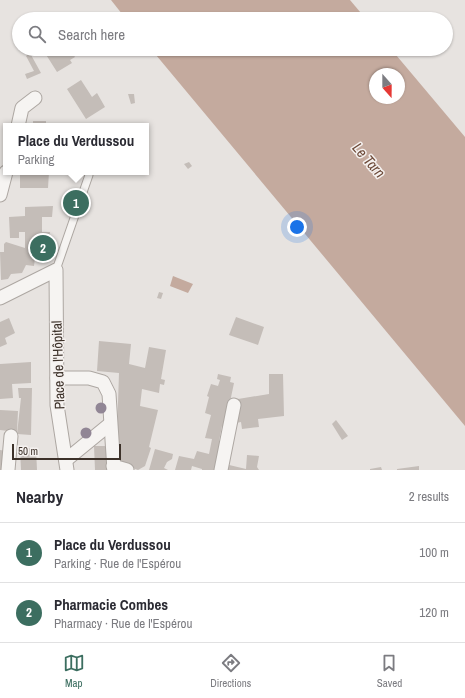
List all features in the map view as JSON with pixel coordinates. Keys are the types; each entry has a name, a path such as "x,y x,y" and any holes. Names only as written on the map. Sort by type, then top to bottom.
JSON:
{"street":[{"path":"19,123 22,108 35,98"},
{"path":"0,195 5,175"},
{"path":"0,298 56,270"},
{"name":"Place de l'Hôpital","path":"56,270 57,405 66,465"},
{"path":"57,378 89,378 103,382 109,394 114,468 127,470"},
{"path":"221,470 234,405"},
{"name":"Place de l'Hôpital","path":"66,465 110,424"},
{"path":"8,470 12,436"}],"lane":[{"path":"56,270 89,175"}],"water":[{"path":"111,0 350,0 360,12 120,12"},
{"name":"Le Tarn","path":"157,56 397,56 465,137 465,426"},
{"path":"173,276 193,284 188,293 170,286"}],"building":[{"path":"26,56 32,56 41,73 27,79 25,74 34,71"},
{"path":"47,56 74,56 70,60 72,63 57,72"},
{"path":"81,80 92,97 97,93 105,107 86,119 67,89"},
{"path":"128,94 134,94 135,103 131,104"},
{"path":"33,121 46,121 46,123 33,123"},
{"path":"189,162 192,166 188,169 184,164"},
{"path":"20,175 49,175 48,188 20,188"},
{"path":"53,206 52,217 42,217 42,232 50,232 47,254 43,258 35,258 34,266 26,265 22,273 11,274 8,279 1,280 0,252 4,252 4,244 6,242 25,248 25,232 19,232 19,238 10,238 9,217 25,216 25,207"},
{"path":"159,292 163,293 161,299 157,298"},
{"path":"236,317 264,327 258,345 229,335"},
{"path":"9,318 15,333 5,338 7,344 0,347 0,322"},
{"path":"99,341 131,344 129,364 145,368 149,347 166,350 161,379 165,380 164,385 160,384 159,393 142,389 140,406 158,410 149,447 151,448 145,466 138,470 116,462 119,373 97,371"},
{"path":"31,362 31,383 12,384 13,398 0,399 0,364"},
{"path":"218,374 231,377 230,382 234,383 225,426 222,426 219,441 222,442 215,470 202,470 192,466 191,470 175,470 179,456 194,459 197,451 209,454 212,439 205,438 211,415 205,413 209,397 207,396 211,384 218,386 220,380 217,379"},
{"path":"269,374 283,374 284,416 258,419 259,427 242,429 241,422 236,423 238,399 269,394"},
{"path":"18,388 32,388 31,435 17,434 21,398 19,398"},
{"path":"0,410 18,411 17,432 0,430"},
{"path":"336,420 348,436 342,440 332,424"},
{"path":"94,446 108,446 109,470 95,470"},
{"path":"20,448 36,448 37,470 21,470"},
{"path":"155,449 173,454 172,459 167,462 164,468 168,470 149,470"},
{"path":"0,450 6,451 4,470 0,470"},
{"path":"247,455 259,456 257,467 259,470 224,470 225,464 246,469"},
{"path":"419,466 419,470 397,470 397,469"},
{"path":"381,467 382,470 370,470 370,469"}],"place":[{"name":"Place du Verdussou","path":"76,203"},
{"name":"Pharmacie Combes","path":"43,248"}]}
